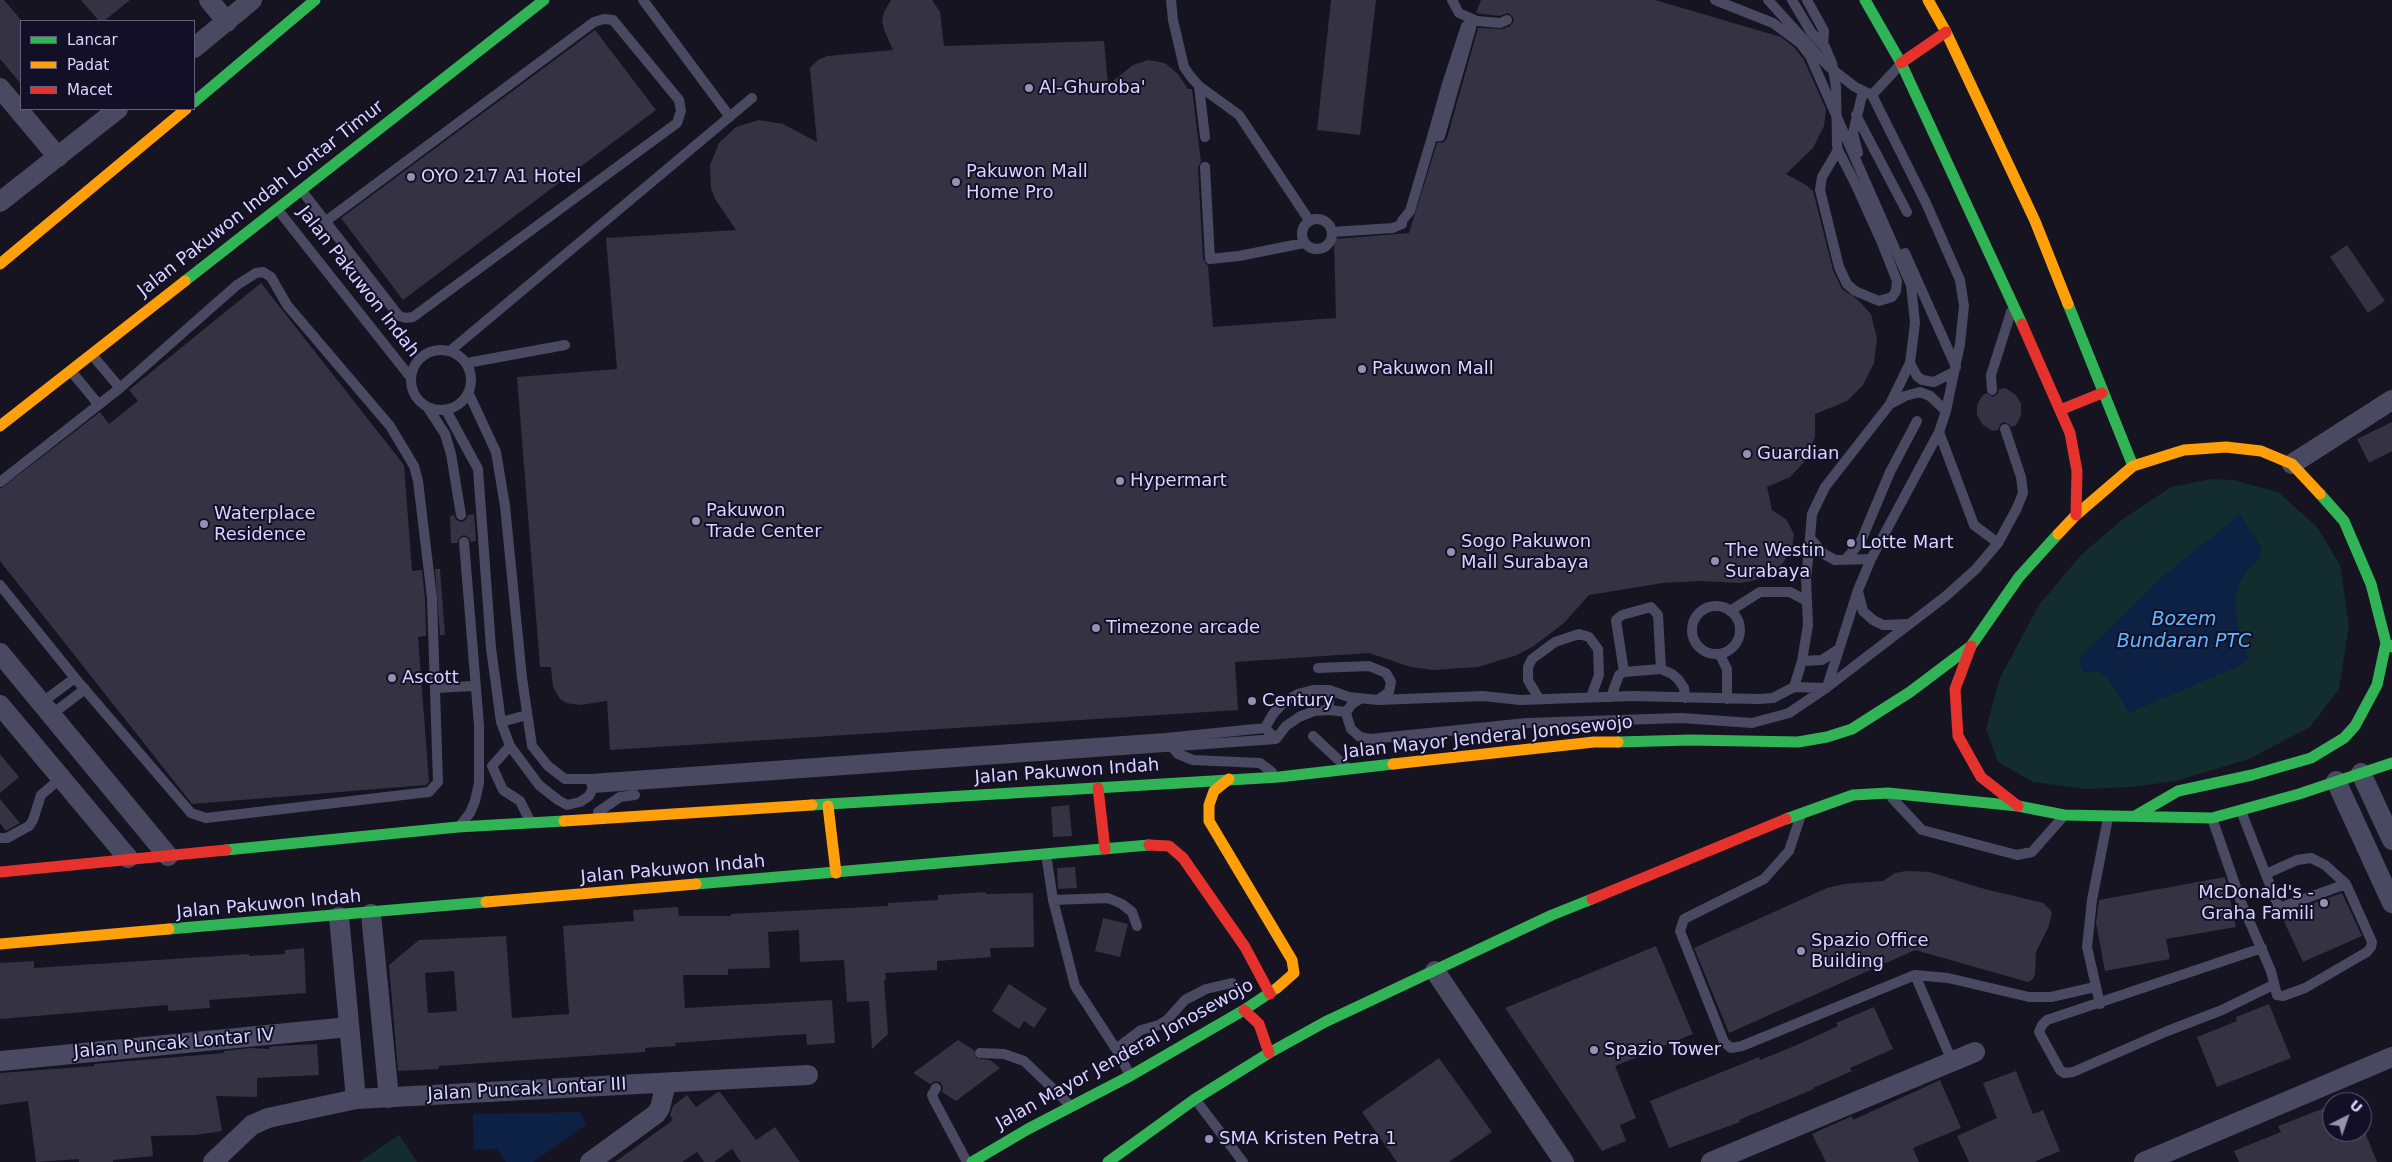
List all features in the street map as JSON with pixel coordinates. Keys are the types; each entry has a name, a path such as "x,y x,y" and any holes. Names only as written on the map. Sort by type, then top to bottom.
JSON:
{"street":[{"path":"209,0 227,22"},
{"path":"195,47 252,0"},
{"path":"195,101 316,0"},
{"name":"Jalan Pakuwon Indah Lontar Timur","path":"0,426 544,0"},
{"path":"1865,0 1901,63 2014,305 2070,433 2077,471 2076,515"},
{"path":"1928,0 1946,32 2035,221 2133,466"},
{"path":"1901,63 1946,32"},
{"path":"0,88 58,157"},
{"path":"0,202 117,110"},
{"path":"0,264 185,110"},
{"path":"2060,410 2102,392"},
{"path":"2292,464 2392,400"},
{"name":"Jalan Mayor Jenderal Jonosewojo","path":"972,1162 1028,1129 1130,1076 1244,1010 1270,994 1290,977 1295,968 1292,960 1209,821 1208,805 1214,792 1229,779 1279,777 1594,742 1691,740 1798,742 1852,729 1910,692 1971,646 2019,577 2076,515 2133,466 2184,450 2226,447 2260,452 2292,464 2344,521 2371,584 2389,645"},
{"path":"2133,817 2178,791 2252,775 2311,758 2328,749 2355,726 2377,685 2389,645"},
{"path":"1971,646 1955,689 1958,736 1980,777 2018,806"},
{"path":"0,654 168,856"},
{"path":"0,705 128,858"},
{"path":"1108,1162 1196,1099 1269,1053 1325,1022 1552,915 1802,813 1853,795 1888,793 2018,806 2064,815 2212,818 2241,812 2392,763"},
{"path":"2362,772 2392,840"},
{"name":"Jalan Pakuwon Indah","path":"0,872 458,827 828,806 1229,779"},
{"path":"2336,781 2392,903"},
{"path":"1098,788 1105,849"},
{"path":"828,806 836,873"},
{"name":"Jalan Pakuwon Indah","path":"0,944 339,917 1158,844 1169,846 1183,858 1245,947 1270,994"},
{"path":"371,914 389,1098"},
{"path":"339,917 356,1099"},
{"path":"1435,970 1564,1162"},
{"path":"1244,1010 1259,1024 1269,1053"},
{"name":"Jalan Puncak Lontar IV","path":"0,1061 349,1027"},
{"path":"1711,1162 1975,1052"},
{"path":"2144,1162 2392,1057"},
{"name":"Jalan Puncak Lontar III","path":"213,1162 252,1125 268,1118 356,1099 808,1075"},
{"path":"590,1162 656,1114 660,1108 666,1083"}],"lane":[{"path":"643,0 730,117"},
{"path":"1171,0 1173,20 1184,67 1199,86 1239,115 1310,220"},
{"path":"1452,0 1460,13 1477,21 1500,23 1507,20"},
{"path":"1715,0 1773,23 1800,43 1810,56 1911,285 1915,323 1910,363 1890,404 1825,487 1812,514 1807,601 1808,625 1802,661 1794,687"},
{"path":"1768,0 1828,66 1867,93 1926,202 1960,280 1964,306 1955,370 1946,411 1939,432 1871,559 1858,590 1826,688"},
{"path":"1792,0 1812,32 1824,45 1832,62 1836,87 1837,148 1855,183 1897,282 1896,290 1892,297 1879,301 1855,291 1847,284 1839,266 1820,190 1822,177 1837,148"},
{"path":"1807,0 1824,31 1824,45"},
{"path":"302,190 399,316 413,317 677,123 681,111 679,100 613,20 604,19 594,22 326,221"},
{"path":"1332,232 1392,226 1402,221 1410,211 1466,26"},
{"path":"1901,63 1867,93 1856,115 1853,133 1854,144 1955,370"},
{"path":"1199,86 1205,137"},
{"path":"460,515 451,454 445,434 428,408 415,395 411,378 414,366 422,357 430,352 450,351 752,98"},
{"path":"1856,115 1907,212"},
{"path":"1205,167 1210,259 1239,256 1304,243"},
{"name":"Jalan Pakuwon Indah","path":"277,209 411,378"},
{"path":"1319,219 1327,222 1332,232 1332,239 1327,246 1319,250 1310,248 1304,243 1301,235 1303,226 1310,220 1319,219"},
{"path":"0,482 120,388 237,285 256,272 263,272 271,277 287,305 390,426 414,466 418,481 432,598 438,782 430,792 206,818 191,813 171,793 75,678 0,584"},
{"path":"1992,390 1993,368 2014,305"},
{"path":"467,363 565,345"},
{"path":"428,408 446,410 459,405 469,394 472,384 471,373 467,363 450,351"},
{"path":"92,354 120,388"},
{"path":"1910,363 1917,376 1929,382 1940,380 1955,370"},
{"path":"71,371 99,405"},
{"path":"1890,404 1904,396 1920,392 1930,396 1946,411"},
{"path":"469,394 496,452 505,506 527,715 532,746 548,766 566,779 592,784 1173,748 1276,738 1286,726 1299,717 1314,711 1346,712"},
{"path":"446,410 478,469 491,648 501,722 510,746 539,785 567,806 580,802 589,796 592,784"},
{"path":"1846,559 1862,540 1890,472 1917,421"},
{"path":"1346,712 1351,729 1360,737 1370,739 1527,723 1681,718 1752,723 1774,719 1789,713 1826,688 1907,624 1946,596 1976,569 1998,542 2023,493 2021,477 2005,429"},
{"path":"1939,432 1974,525 1998,542"},
{"path":"1810,538 1824,554 1835,560 1871,559"},
{"path":"458,827 470,813 479,784 479,725 474,686 470,598 464,542"},
{"path":"1858,590 1863,611 1873,620 1883,625 1907,624"},
{"path":"1730,612 1760,592 1790,592 1807,601"},
{"path":"1624,672 1616,620 1622,615 1651,607 1658,615 1661,669"},
{"path":"1721,607 1736,618 1739,636 1728,652 1720,655 1710,654 1695,642 1692,633 1692,623 1696,616 1712,608 1721,607"},
{"path":"1539,700 1528,680 1528,667 1532,659 1555,642 1580,634 1589,637 1598,649 1599,675 1591,697"},
{"path":"1802,661 1822,660 1839,648"},
{"path":"1720,655 1727,669 1726,698"},
{"path":"1318,668 1369,666 1386,672 1391,682 1389,692 1378,700"},
{"path":"1611,697 1619,675 1624,672 1661,669 1678,679 1684,688 1686,698"},
{"path":"46,709 75,678"},
{"path":"435,688 474,686"},
{"path":"1265,728 1273,714 1284,702 1298,694 1313,690 1329,690 1360,698 1378,700 1483,696 1539,700 1591,697 1773,698 1794,687 1826,688"},
{"path":"46,709 85,689"},
{"path":"1329,690 1329,710"},
{"path":"1346,712 1360,698"},
{"path":"501,722 527,715"},
{"path":"592,784 1166,738 1265,728 1276,738"},
{"path":"1313,736 1349,769"},
{"path":"510,746 498,756 492,766 496,779 503,790 520,802 531,824"},
{"path":"1173,748 1178,754 1193,760 1260,763 1279,777"},
{"path":"0,838 7,838 29,826 33,820 41,795 61,778"},
{"path":"1888,793 1922,830 2017,855 2032,852 2064,815"},
{"path":"591,820 610,803 620,798 635,795"},
{"path":"2241,812 2279,908 2346,884"},
{"path":"1802,813 1789,851 1764,879 1684,919 1680,931 1724,1042 1731,1048 1742,1046 1915,975 1948,978 2029,997 2052,998 2094,987"},
{"path":"2100,1004 2094,987 2087,947 2092,900 2108,816"},
{"path":"2212,818 2241,902 2271,971 2277,995 2283,996 2305,988 2340,969 2367,952 2371,947 2372,942 2346,884 2325,865 2311,858 2297,860 2266,874"},
{"path":"1046,854 1053,900 1074,986 1116,1048 1130,1076"},
{"path":"1053,900 1108,898 1122,904 1132,912 1137,926"},
{"path":"2262,948 2100,1004 2047,1020 2039,1032 2057,1066 2064,1073 2073,1072 2165,1032 2222,1010 2274,985"},
{"path":"1915,975 1952,1061"},
{"path":"1116,1048 1141,1030 1160,1025 1185,1000 1206,990 1232,983"},
{"path":"980,1053 1004,1054 1024,1061 1072,1107"},
{"path":"936,1088 932,1095 934,1100 967,1162"},
{"path":"1196,1099 1242,1162"}],"green space":[{"path":"2211,479 2233,480 2278,492 2317,527 2340,565 2349,625 2339,689 2310,727 2249,759 2176,781 2131,787 2086,789 2033,782 1998,762 1986,729 2000,678 2039,605 2082,554 2123,519 2171,487"},
{"path":"399,1135 417,1162 359,1162"}],"water":[{"name":"Bozem Bundaran PTC","path":"2240,514 2262,549 2259,559 2247,570 2238,587 2235,603 2238,627 2248,658 2239,666 2129,713 2107,678 2097,671 2083,672 2080,666 2080,657 2165,574"},
{"path":"581,1112 586,1125 533,1162 506,1162 497,1149 474,1150 473,1114"}],"building":[{"path":"0,0 4,0 21,20 20,83 0,59"},
{"path":"81,0 130,0 105,20 98,20"},
{"name":"Pakuwon Mall","path":"891,0 932,0 940,12 944,46 1104,41 1108,85 1133,65 1148,60 1165,63 1178,74 1188,89 1192,89 1201,162 1198,167 1203,259 1208,266 1213,327 1336,318 1334,239 1409,233 1437,143 1444,142 1447,138 1478,28 1502,29 1510,26 1514,21 1513,17 1508,13 1499,16 1476,13 1481,0 1655,0 1781,37 1795,48 1804,60 1826,109 1824,126 1813,148 1786,174 1813,191 1833,270 1842,289 1857,299 1871,314 1877,338 1874,363 1863,385 1847,401 1815,414 1815,436 1807,459 1790,477 1767,487 1772,510 1786,519 1794,534 1792,549 1788,556 1779,568 1764,578 1741,583 1700,581 1663,583 1589,595 1564,623 1534,646 1517,655 1478,667 1433,670 1411,667 1369,653 1235,662 1238,710 610,750 607,701 580,705 566,703 560,699 553,687 551,667 540,667 517,377 617,369 606,238 736,230 715,199 711,188 710,165 719,143 736,127 759,120 783,124 817,142 810,68 818,60 827,56 893,50 882,21 884,12"},
{"path":"1331,0 1376,0 1360,135 1317,130"},
{"path":"595,30 656,110 403,300 341,218"},
{"path":"2347,245 2385,301 2368,313 2330,257"},
{"name":"Waterplace Residence","path":"261,283 404,465 412,571 422,570 425,599 426,636 418,637 429,782 426,785 192,804 0,561 0,489 100,412 109,424 138,401 129,390"},
{"path":"2005,388 2015,394 2021,403 2021,415 2016,425 2011,427 2003,422 1998,430 1992,431 1982,424 1977,415 1977,405 1986,393 1993,397 1998,393 1999,389"},
{"path":"2392,422 2392,451 2369,463 2357,439"},
{"path":"474,514 476,541 471,542 464,535 460,537 457,543 451,543 450,516 454,515 456,520 462,522 466,520 468,515"},
{"path":"435,569 440,569 445,635 440,635"},
{"path":"0,754 19,777 0,793"},
{"path":"0,799 20,823 6,831 0,823"},
{"path":"1069,805 1072,836 1053,837 1051,807"},
{"path":"1075,867 1077,888 1058,889 1057,868"},
{"name":"Spazio Office Building","path":"1906,871 1930,872 1981,888 2043,903 2050,909 2052,914 2048,928 2036,952 2033,979 2028,982 1915,950 1729,1033 1694,948 1827,888 1844,884 1883,881 1895,873"},
{"path":"2225,877 2236,927 2166,939 2170,959 2105,971 2096,923 2099,900"},
{"path":"986,892 986,894 1033,893 1034,947 990,948 991,957 937,961 937,970 885,973 888,1034 872,1049 869,1001 847,1002 844,960 800,962 799,930 768,932 770,968 728,969 728,975 683,975 685,1008 832,1000 835,1043 807,1045 806,1034 773,1036 675,1043 676,1046 645,1048 645,1052 439,1066 439,1069 398,1071 389,965 419,940 506,936 512,1018 569,1014 563,926 634,921 633,910 678,907 679,916 731,916 731,914 888,906 888,903 938,900 938,895","holes":["454,971 457,1011 428,1013 425,973"]},
{"path":"2342,893 2362,936 2303,962 2281,915"},
{"path":"1103,918 1128,924 1120,957 1095,951"},
{"name":"Spazio Tower","path":"1656,946 1693,1034 1615,1066 1636,1118 1620,1125 1626,1141 1602,1151 1505,1008"},
{"path":"304,948 306,993 209,1000 210,1008 168,1011 168,1005 0,1019 0,963 34,961 34,968 249,954 249,956 285,954 285,950"},
{"path":"1009,984 1047,1009 1034,1028 1024,1021 1019,1029 992,1011"},
{"path":"2269,1004 2291,1058 2217,1087 2197,1037 2237,1021 2236,1017"},
{"path":"1874,1007 1893,1049 1850,1068 1852,1071 1814,1089 1739,1120 1740,1122 1669,1148 1650,1101 1759,1057 1760,1060 1799,1044 1838,1026 1836,1023"},
{"path":"958,1040 974,1050 976,1058 990,1060 1000,1068 956,1101 942,1092 943,1087 940,1082 935,1081 930,1084 913,1073"},
{"path":"317,1044 319,1075 257,1078 257,1097 216,1096 222,1131 195,1135 151,1136 153,1156 113,1160 113,1162 79,1162 79,1159 36,1162 28,1101 0,1105 0,1073 94,1066 94,1064 224,1053 224,1051 251,1048 269,1049 269,1047 275,1046"},
{"path":"1439,1058 1492,1132 1449,1162 1397,1162 1362,1112"},
{"path":"2016,1071 2033,1114 2043,1110 2060,1151 2034,1162 1969,1162 1957,1136 1997,1118 1983,1083"},
{"path":"1940,1080 1961,1128 1913,1148 1919,1162 1826,1162 1812,1134 1852,1116 1853,1120"},
{"path":"720,1092 756,1140 775,1127 800,1162 741,1162 732,1149 714,1162 704,1162 697,1152 682,1162 615,1162 673,1120 670,1115 673,1106 687,1095 696,1107"},
{"path":"2322,1109 2322,1142 2369,1142 2377,1162 2239,1162 2234,1151 2281,1132 2278,1126"}],"traffic: fast":[{"path":"195,101 315,0"},
{"path":"185,281 544,0"},
{"path":"1865,0 1901,63 2022,324"},
{"path":"2068,304 2133,466"},
{"path":"2320,494 2344,521 2371,584 2386,643 2392,647"},
{"path":"1618,742 1691,740 1798,742 1827,737 1852,729 1910,692 1971,646 2019,577 2058,534"},
{"path":"2135,816 2178,791 2252,775 2311,758 2344,738 2355,726 2377,685 2386,643"},
{"path":"1786,819 1853,795 1888,793 2018,806 2064,815 2212,818 2299,794 2392,763"},
{"path":"812,805 1279,777 1393,764"},
{"path":"226,850 458,827 564,821"},
{"path":"696,884 1149,845"},
{"path":"1108,1162 1195,1099 1269,1053 1325,1022 1552,915 1592,899"},
{"path":"169,929 486,902"},
{"path":"972,1162 1028,1129 1130,1076 1244,1010 1277,988"}],"traffic: slow":[{"path":"1928,0 1946,32 2035,221 2068,304"},
{"path":"0,264 185,110"},
{"path":"0,426 185,281"},
{"path":"2058,534 2076,515 2133,466 2184,450 2226,447 2261,451 2292,464 2320,494"},
{"path":"1393,764 1594,742 1618,742"},
{"path":"1229,779 1214,791 1209,805 1209,821 1292,960 1294,973 1277,988"},
{"path":"564,821 812,805"},
{"path":"828,806 836,873"},
{"path":"486,902 696,884"},
{"path":"0,944 169,929"}],"traffic: jam":[{"path":"1901,63 1946,32"},
{"path":"2022,324 2070,433 2077,471 2076,515"},
{"path":"2060,410 2102,393"},
{"path":"1971,646 1955,689 1958,736 1981,777 2018,806"},
{"path":"1098,788 1105,849"},
{"path":"1592,899 1786,819"},
{"path":"1149,845 1169,846 1183,858 1245,947 1270,994"},
{"path":"0,872 226,850"},
{"path":"1244,1010 1259,1024 1269,1053"}],"place":[{"name":"Al-Ghuroba'","path":"1029,88"},
{"name":"OYO 217 A1 Hotel","path":"411,177"},
{"name":"Pakuwon Mall Home Pro","path":"956,182"},
{"name":"Pakuwon Mall","path":"1362,369"},
{"name":"Guardian","path":"1747,454"},
{"name":"Hypermart","path":"1120,481"},
{"name":"Pakuwon Trade Center","path":"696,521"},
{"name":"Waterplace Residence","path":"204,524"},
{"name":"Lotte Mart","path":"1851,543"},
{"name":"Sogo Pakuwon Mall Surabaya","path":"1451,552"},
{"name":"The Westin Surabaya","path":"1715,561"},
{"name":"Timezone arcade","path":"1096,628"},
{"name":"Ascott","path":"392,678"},
{"name":"Century","path":"1252,701"},
{"name":"McDonald's - Graha Famili","path":"2324,903"},
{"name":"Spazio Office Building","path":"1801,951"},
{"name":"Spazio Tower","path":"1594,1050"},
{"name":"SMA Kristen Petra 1","path":"1209,1139"}]}
